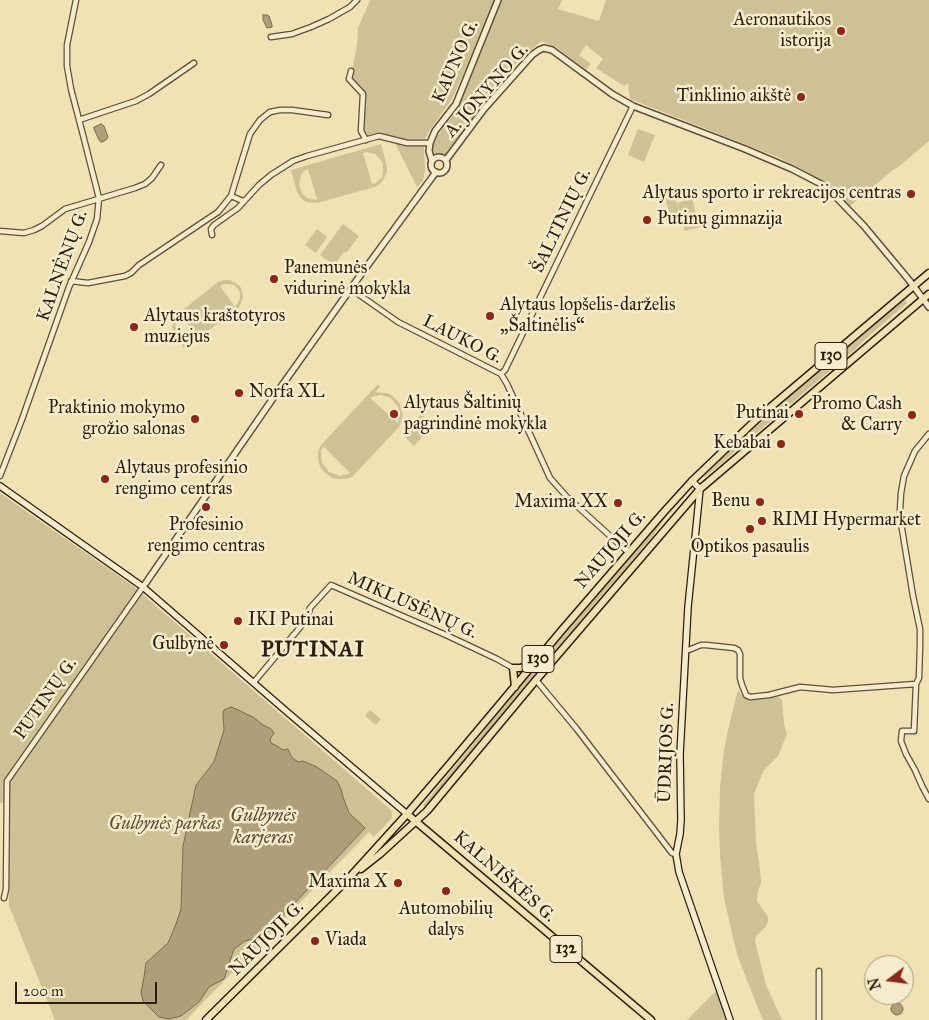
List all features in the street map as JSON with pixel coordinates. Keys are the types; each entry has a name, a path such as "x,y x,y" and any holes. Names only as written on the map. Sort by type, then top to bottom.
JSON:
{"main road":[{"name":"NAUJOJI G.","path":"206,1020 348,879 408,814 692,481 760,416 929,273"},
{"name":"NAUJOJI G.","path":"348,879 380,854 427,811 700,488 929,294"},
{"path":"692,481 700,488"},
{"path":"0,486 143,587 408,814"},
{"name":"ŪDRIJOS G.","path":"700,488 688,596 680,754 681,820 676,854 679,872 730,1020"},
{"path":"515,687 513,668 534,664"},
{"name":"KALNIŠKĖS G.","path":"408,814 650,1020"}],"street":[{"name":"KALNĖNŲ G.","path":"0,476 97,219 99,198 71,89 67,66 67,45 76,0"},
{"path":"272,37 292,34 311,27 336,15 357,0"},
{"name":"KAUNO G.","path":"430,143 435,131 456,104 498,0"},
{"name":"A. JONYNO G.","path":"446,160 484,110 532,55 544,48 552,50 612,94 633,106"},
{"path":"79,120 149,94 194,63"},
{"path":"351,71 349,79 363,94 361,131 366,140"},
{"path":"633,106 751,151 821,184 850,211 914,286 929,307"},
{"name":"ŠALTINIŲ G.","path":"501,374 505,370 633,106"},
{"path":"72,282 88,283 125,276 131,273 139,264 218,212 231,196 250,134 260,120 270,112 292,110 328,115"},
{"path":"212,236 214,225 231,213 271,174 293,161 307,156 379,136 407,143 430,143 429,151 432,169 436,172 445,170 446,160 440,157 432,161"},
{"path":"0,231 24,233 34,230 65,209 145,184 161,165"},
{"path":"143,587 350,289 436,172"},
{"path":"231,196 244,201"},
{"name":"LAUKO G.","path":"350,289 398,322 501,374 550,478 567,497 629,553"},
{"path":"929,434 915,451 904,476 900,510 905,550 920,629 919,678 916,684 914,731 902,731 901,741 929,798"},
{"name":"MIKLUSĖNŲ G.","path":"254,682 307,619 310,608 330,585 446,635 513,668"},
{"name":"PUTINŲ G.","path":"4,898 6,890 7,781 143,587"},
{"path":"686,651 701,645 738,650 740,654 740,678 746,695 750,697 769,695 800,687 833,690 916,684"},
{"path":"536,680 576,728 672,853 676,854"},
{"path":"819,971 819,1020"}],"green space":[{"path":"370,0 495,0 452,99 425,139 425,170 423,181 417,187 392,137 378,135 368,137 365,135 365,95 351,76 358,28"},
{"path":"502,0 562,0 558,9 599,21 606,0 929,0 929,141 850,206 828,186 807,172 780,158 630,99 628,83 624,86 596,68 603,59 586,45 579,55 591,64 586,70 556,47 541,41 528,53 522,62 519,60 511,69 503,84 442,159 436,159 432,154 435,139 458,109"},
{"path":"638,129 655,135 644,162 628,155"},
{"path":"381,144 387,173 381,183 375,187 317,203 306,202 301,198 297,192 291,170","holes":["363,153 375,154 383,164 382,177 372,184","308,169 317,199 317,200 303,195 299,185 301,175"]},
{"path":"675,196 679,213 670,215 665,198"},
{"path":"692,199 700,227 685,231 677,203"},
{"path":"343,224 359,236 334,265 320,255"},
{"path":"317,229 327,237 316,253 305,245"},
{"path":"229,280 240,286 243,297 238,309 184,348 172,327 174,317 218,282","holes":["224,284 234,285 240,293 240,298 235,307 220,286","181,315 196,335 196,336 185,338 178,333 175,325"]},
{"path":"904,299 907,303 852,352 704,476 761,421"},
{"path":"378,384 380,387 375,392 392,395 400,404 403,415 399,427 352,477 345,479 332,478 322,470 318,457 321,445","holes":["381,395 391,398 398,407 400,412 398,423 370,398","324,447 350,473 340,476 329,472 322,463 321,452"]},
{"path":"421,414 433,425 414,446 402,434"},
{"name":"Gulbynės parkas","path":"0,493 133,586 391,810 392,818 374,837 369,832 186,1020 55,1020 9,906 8,802 0,803"},
{"path":"669,512 652,537 528,682 425,807 423,805 526,680"},
{"path":"738,690 742,696 749,698 778,697 782,700 784,725 787,734 778,756 764,770 754,794 756,843 761,883 757,901 768,917 765,928 756,936 755,941 766,985 782,1020 763,1020 738,957 724,898 719,828 720,787 724,750"},
{"path":"370,710 381,719 376,725 365,716"},
{"path":"717,990 727,1020 687,1020"}],"water":[{"path":"263,15 269,16 272,27 267,28"},
{"path":"101,124 104,126 108,137 103,142 99,140 94,129 94,127"},
{"name":"Gulbynės karjeras","path":"231,707 253,717 271,729 274,733 270,739 271,743 283,750 288,749 295,760 317,767 337,781 349,813 365,828 264,936 245,941 234,949 224,979 209,987 199,1002 181,1016 169,1019 159,1017 143,1001 141,993 146,963 168,943 181,909 183,846 196,785 214,762 224,730 224,710"},
{"path":"893,1005 901,1005 901,1013 897,1015 891,1009"}],"place":[{"name":"Aeronautikos istorija","path":"841,31"},
{"name":"Tinklinio aikštė","path":"801,97"},
{"name":"Alytaus sporto ir rekreacijos centras","path":"911,194"},
{"name":"Putinų gimnazija","path":"647,220"},
{"name":"Panemunės vidurinė mokykla","path":"274,279"},
{"name":"Alytaus lopšelis-darželis „Šaltinėlis“","path":"490,316"},
{"name":"Alytaus kraštotyros muziejus","path":"134,327"},
{"name":"Norfa XL","path":"239,393"},
{"name":"Alytaus Šaltinių pagrindinė mokykla","path":"394,414"},
{"name":"Putinai","path":"799,414"},
{"name":"Promo Cash & Carry","path":"912,415"},
{"name":"Praktinio mokymo grožio salonas","path":"195,419"},
{"name":"Kebabai","path":"781,444"},
{"name":"Alytaus profesinio rengimo centras","path":"105,479"},
{"name":"Benu","path":"760,502"},
{"name":"Maxima XX","path":"618,503"},
{"name":"Profesinio rengimo centras","path":"206,507"},
{"name":"RIMI Hypermarket","path":"762,521"},
{"name":"Optikos pasaulis","path":"750,529"},
{"name":"IKI Putinai","path":"238,621"},
{"name":"Gulbynė","path":"224,645"},
{"name":"Maxima X","path":"398,883"},
{"name":"Automobilių dalys","path":"446,891"},
{"name":"Viada","path":"315,941"}],"district":[{"name":"PUTINAI","path":"313,651"}]}
